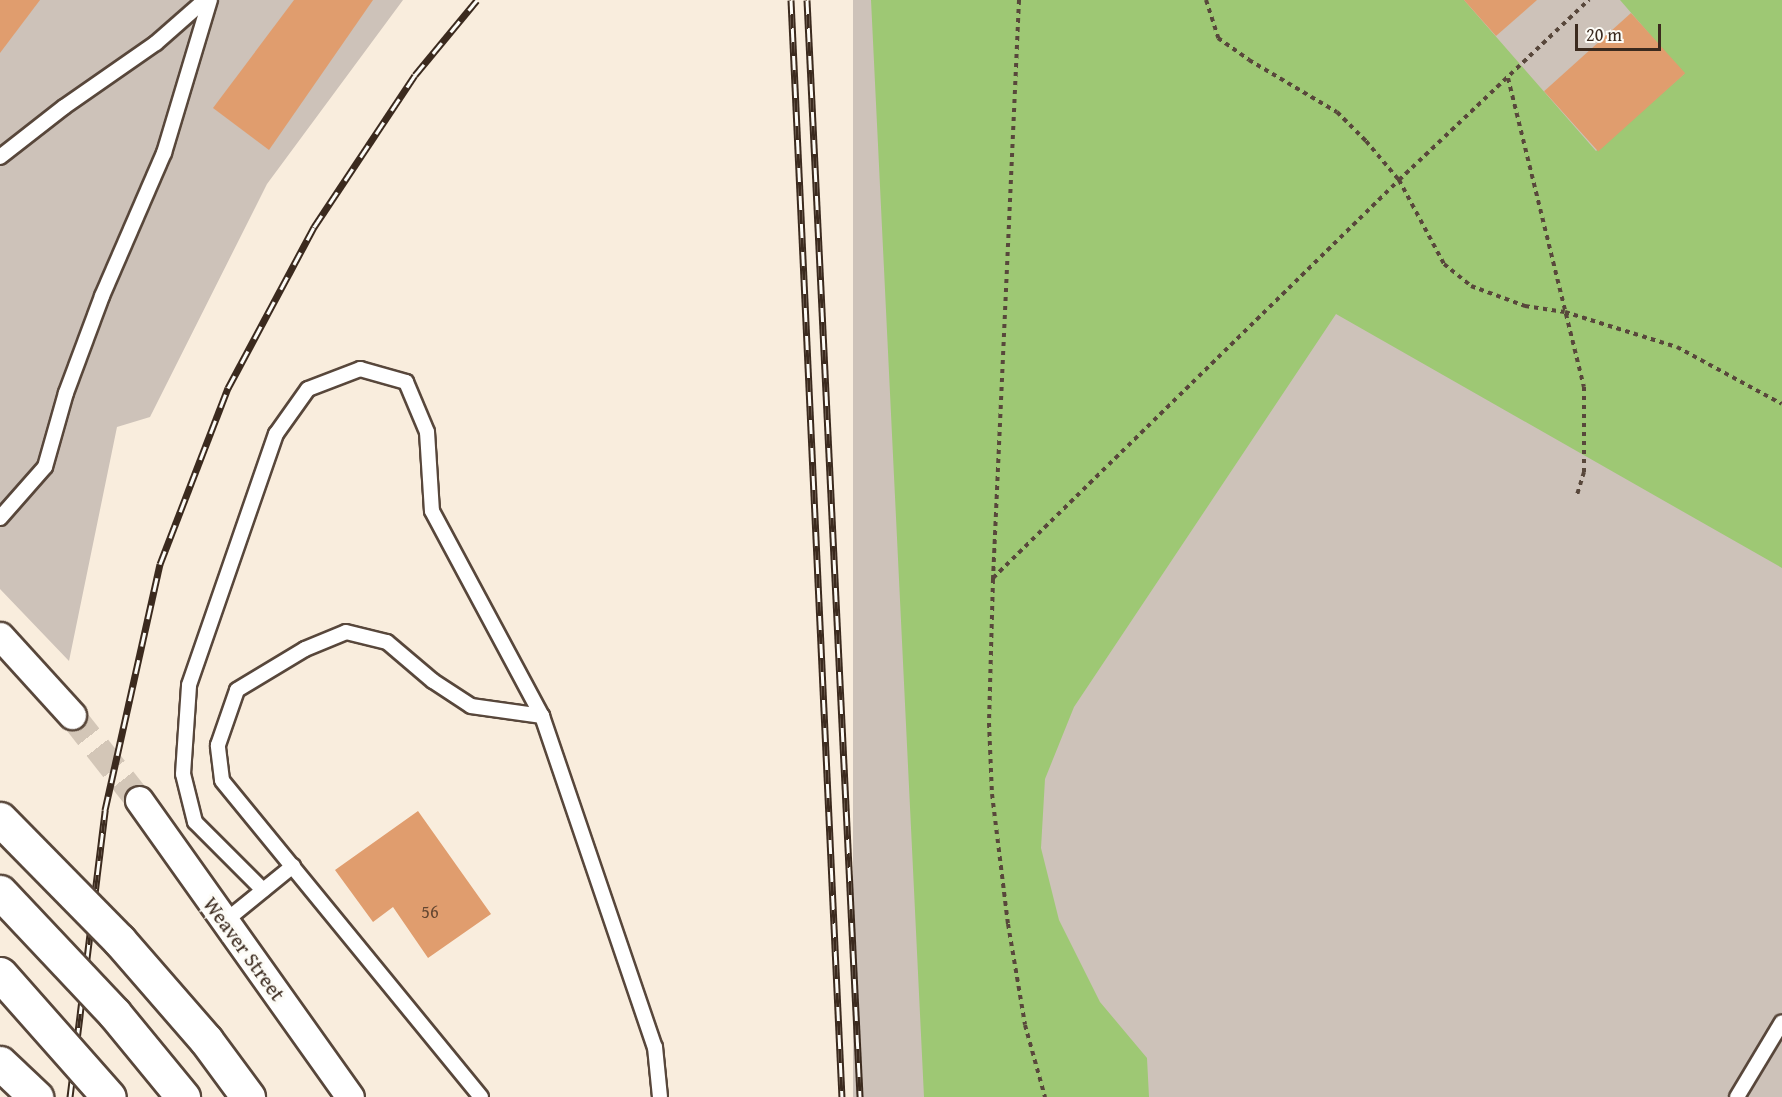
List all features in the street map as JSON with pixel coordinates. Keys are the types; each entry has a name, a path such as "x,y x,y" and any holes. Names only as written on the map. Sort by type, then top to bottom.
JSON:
{"highway":[{"path":"0,819 54,871 127,949 206,1040 248,1097"},
{"path":"0,892 114,1012 183,1097"},
{"path":"0,974 109,1097"},
{"path":"0,1063 36,1097"}],"street":[{"path":"0,636 72,715"},
{"name":"Weaver Street","path":"139,800 350,1097"}],"lane":[{"path":"0,157 64,106 156,43 205,0"},
{"path":"0,518 45,467 66,393 102,296 164,153 210,0"},
{"path":"263,890 195,822 183,774 189,685 276,434 308,389 360,369 406,382 427,432 432,511 542,716 655,1047 660,1097"},
{"path":"481,1097 222,780 218,745 237,690 305,648 346,632 387,642 433,681 471,706 542,716"},
{"path":"224,922 293,866"},
{"path":"1737,1097 1782,1022"}],"path":[{"path":"1020,0 993,579 989,723 992,794 1008,924 1021,1002 1045,1097"},
{"path":"1206,0 1218,38 1249,60 1337,112 1399,180 1444,264 1471,286 1525,306 1565,312 1677,347 1782,404"},
{"path":"993,579 1399,180 1588,0"},
{"path":"1508,77 1584,387 1584,472 1577,495"}],"shaded area":[{"path":"0,0 403,0 267,184 150,417 117,427 69,661 0,589"},
{"path":"853,0 1782,0 1782,1097 853,1097"}],"green space":[{"path":"871,0 1464,0 1596,151 1684,74 1620,0 1782,0 1782,568 1336,314 1074,707 1045,779 1041,848 1059,920 1100,1002 1147,1058 1149,1097 924,1097"}],"building":[{"path":"0,0 40,0 0,53"},
{"path":"294,0 373,0 269,150 213,108"},
{"path":"1464,0 1537,0 1496,36"},
{"path":"1631,13 1685,73 1598,151 1544,91"},
{"path":"418,811 491,914 428,958 393,907 373,922 335,870"}],"tunnel":[{"path":"72,715 139,800"}],"railway":[{"path":"70,1097 105,810 160,564 228,388 314,227 415,75 477,0"},
{"path":"791,0 842,1097"},
{"path":"807,0 860,1097"}]}
